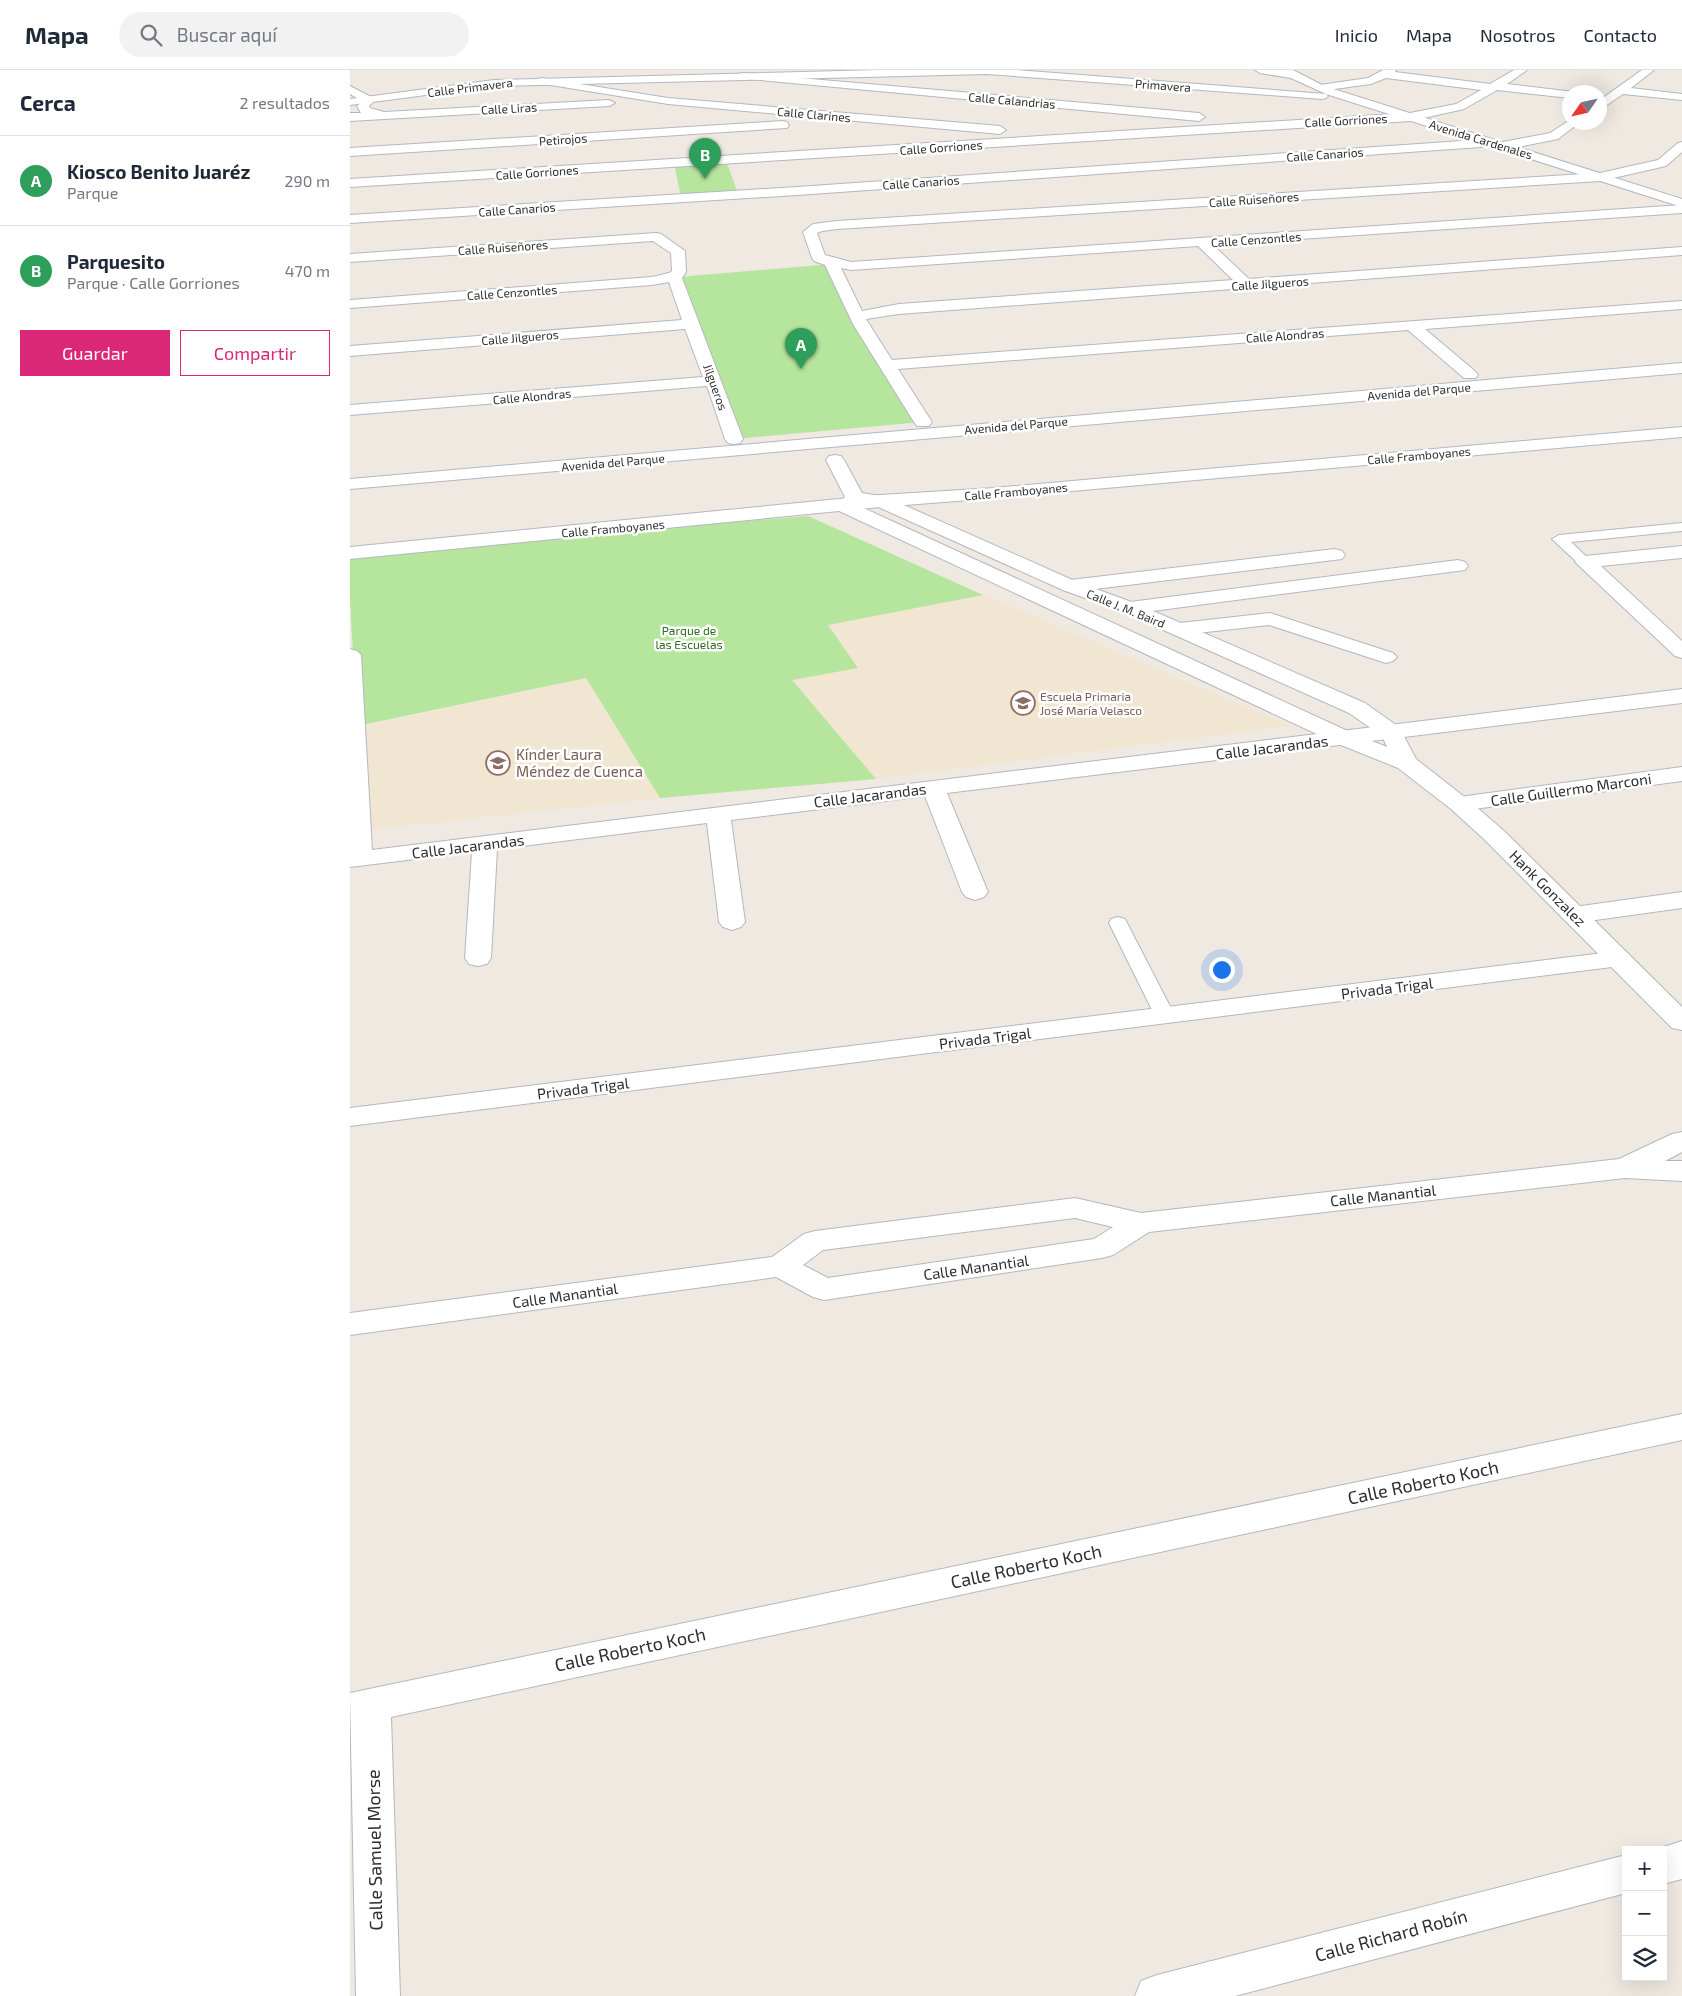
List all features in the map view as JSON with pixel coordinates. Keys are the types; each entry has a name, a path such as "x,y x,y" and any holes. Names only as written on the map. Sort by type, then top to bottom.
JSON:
{"street":[{"name":"Calle Primavera","path":"350,102 494,83 542,80 1011,70"},
{"path":"1145,70 1142,78 1161,85"},
{"path":"1254,92 1278,88 1288,82 1287,72 1260,70"},
{"name":"Calle Gorriones","path":"350,183 1410,117 1460,107 1522,70"},
{"path":"1607,98 1649,70"},
{"name":"Primavera","path":"980,71 1254,92 1346,97"},
{"name":"Avenida Cardenales","path":"1287,72 1320,88 1346,97 1682,203"},
{"path":"1320,88 1371,81 1388,72 1562,94"},
{"path":"863,86 866,81 892,74"},
{"name":"Calle Calandrias","path":"742,76 1282,124"},
{"name":"Calle Clarines","path":"542,80 668,101 1088,138"},
{"path":"350,89 369,100 363,106 366,111 384,115"},
{"path":"1621,90 1682,97"},
{"path":"604,104 636,96"},
{"name":"Calle Liras","path":"350,117 384,115 408,118 668,101"},
{"name":"Petirojos","path":"777,125 796,121 802,113"},
{"name":"Petirojos","path":"350,152 404,144 460,145 860,118"},
{"path":"960,146 984,139 981,128"},
{"name":"Calle Canarios","path":"350,219 644,205 680,189 735,186 797,191 1497,144 1554,136 1563,130"},
{"path":"460,145 461,176"},
{"name":"Calle Ruiseñores","path":"818,227 1600,177 1662,163 1682,146"},
{"path":"726,160 735,186"},
{"path":"674,163 680,189"},
{"path":"1116,169 1128,181"},
{"path":"737,445 835,460 924,427 861,324 830,262 819,258 810,232 818,227 797,191"},
{"path":"1141,193 1154,205"},
{"name":"Calle Cenzontles","path":"830,262 851,266 1682,209"},
{"name":"Calle Ruiseñores","path":"350,258 654,233 678,251 679,272 674,277"},
{"path":"1202,243 1246,284"},
{"name":"Calle Jilgueros","path":"858,316 899,309 1682,251"},
{"name":"Calle Cenzontles","path":"350,304 652,281 674,277"},
{"name":"Jilgueros","path":"674,277 690,324 714,381 737,445"},
{"name":"Calle Alondras","path":"887,365 1682,305"},
{"name":"Calle Jilgueros","path":"350,351 690,324"},
{"path":"1411,325 1470,375"},
{"name":"Avenida del Parque","path":"350,484 924,427 1470,375 1682,357"},
{"name":"Avenida del Parque","path":"924,427 1682,368"},
{"name":"Calle Alondras","path":"350,410 714,381"},
{"name":"Calle Framboyanes","path":"350,553 850,502 994,493 1682,432"},
{"name":"Avenida del Parque","path":"350,472 737,445"},
{"path":"835,460 850,502"},
{"name":"Calle J. M. Baird","path":"880,501 1070,586 1180,629 1357,708 1391,732"},
{"name":"Calle J. M. Baird","path":"850,502 1344,738"},
{"path":"1584,562 1682,552"},
{"path":"1070,586 1335,555"},
{"path":"1584,562 1682,652"},
{"path":"1130,608 1458,566"},
{"path":"1180,629 1270,618 1386,657"},
{"path":"350,655 355,860"},
{"path":"1391,732 1682,696"},
{"name":"Calle Jacarandas","path":"355,860 933,787 1391,732"},
{"name":"Hank Gonzalez","path":"1391,732 1406,763"},
{"name":"Hank Gonzalez","path":"1344,738 1406,763 1459,804 1679,1015"},
{"name":"Calle Guillermo Marconi","path":"1459,804 1682,774"},
{"path":"933,787 974,892"},
{"path":"718,814 732,922"},
{"path":"478,958 485,844"},
{"path":"1574,915 1682,900"},
{"name":"Privada Trigal","path":"350,1117 1619,959"},
{"name":"Calle Manantial","path":"1625,1168 1682,1141"},
{"name":"Calle Manantial","path":"350,1324 780,1266 815,1241 1075,1208 1141,1223 1625,1168 1682,1171"},
{"name":"Calle Manantial","path":"780,1266 824,1289 1102,1248 1141,1223"},
{"name":"Calle Roberto Koch","path":"360,1706 1682,1427"},
{"name":"Calle Samuel Morse","path":"360,1706 378,1996"},
{"path":"1667,1863 1682,1860"},
{"name":"Calle Richard Robín","path":"1156,1996 1622,1875"}],"lane":[{"path":"1584,562 1559,539 1682,527"},
{"path":"1118,923 1164,1016"}],"shaded area":[{"name":"Escuela Primaria José María Velasco","path":"983,595 1290,726 876,779 791,680 857,668 828,625"},
{"name":"Kínder Laura Méndez de Cuenca","path":"586,678 660,798 359,831 358,728"}],"green space":[{"path":"726,160 738,194 681,197 674,163"},
{"path":"832,264 922,422 735,439 678,277"},
{"name":"Parque de las Escuelas","path":"808,516 983,595 828,625 858,668 792,680 876,779 660,798 586,678 357,726 350,600 350,553"}],"place":[{"name":"Parquesito","path":"705,179"},
{"name":"Kiosco Benito Juaréz","path":"801,369"},
{"name":"Escuela Primaria José María Velasco","path":"1023,703"},
{"name":"Kínder Laura Méndez de Cuenca","path":"498,763"}]}
